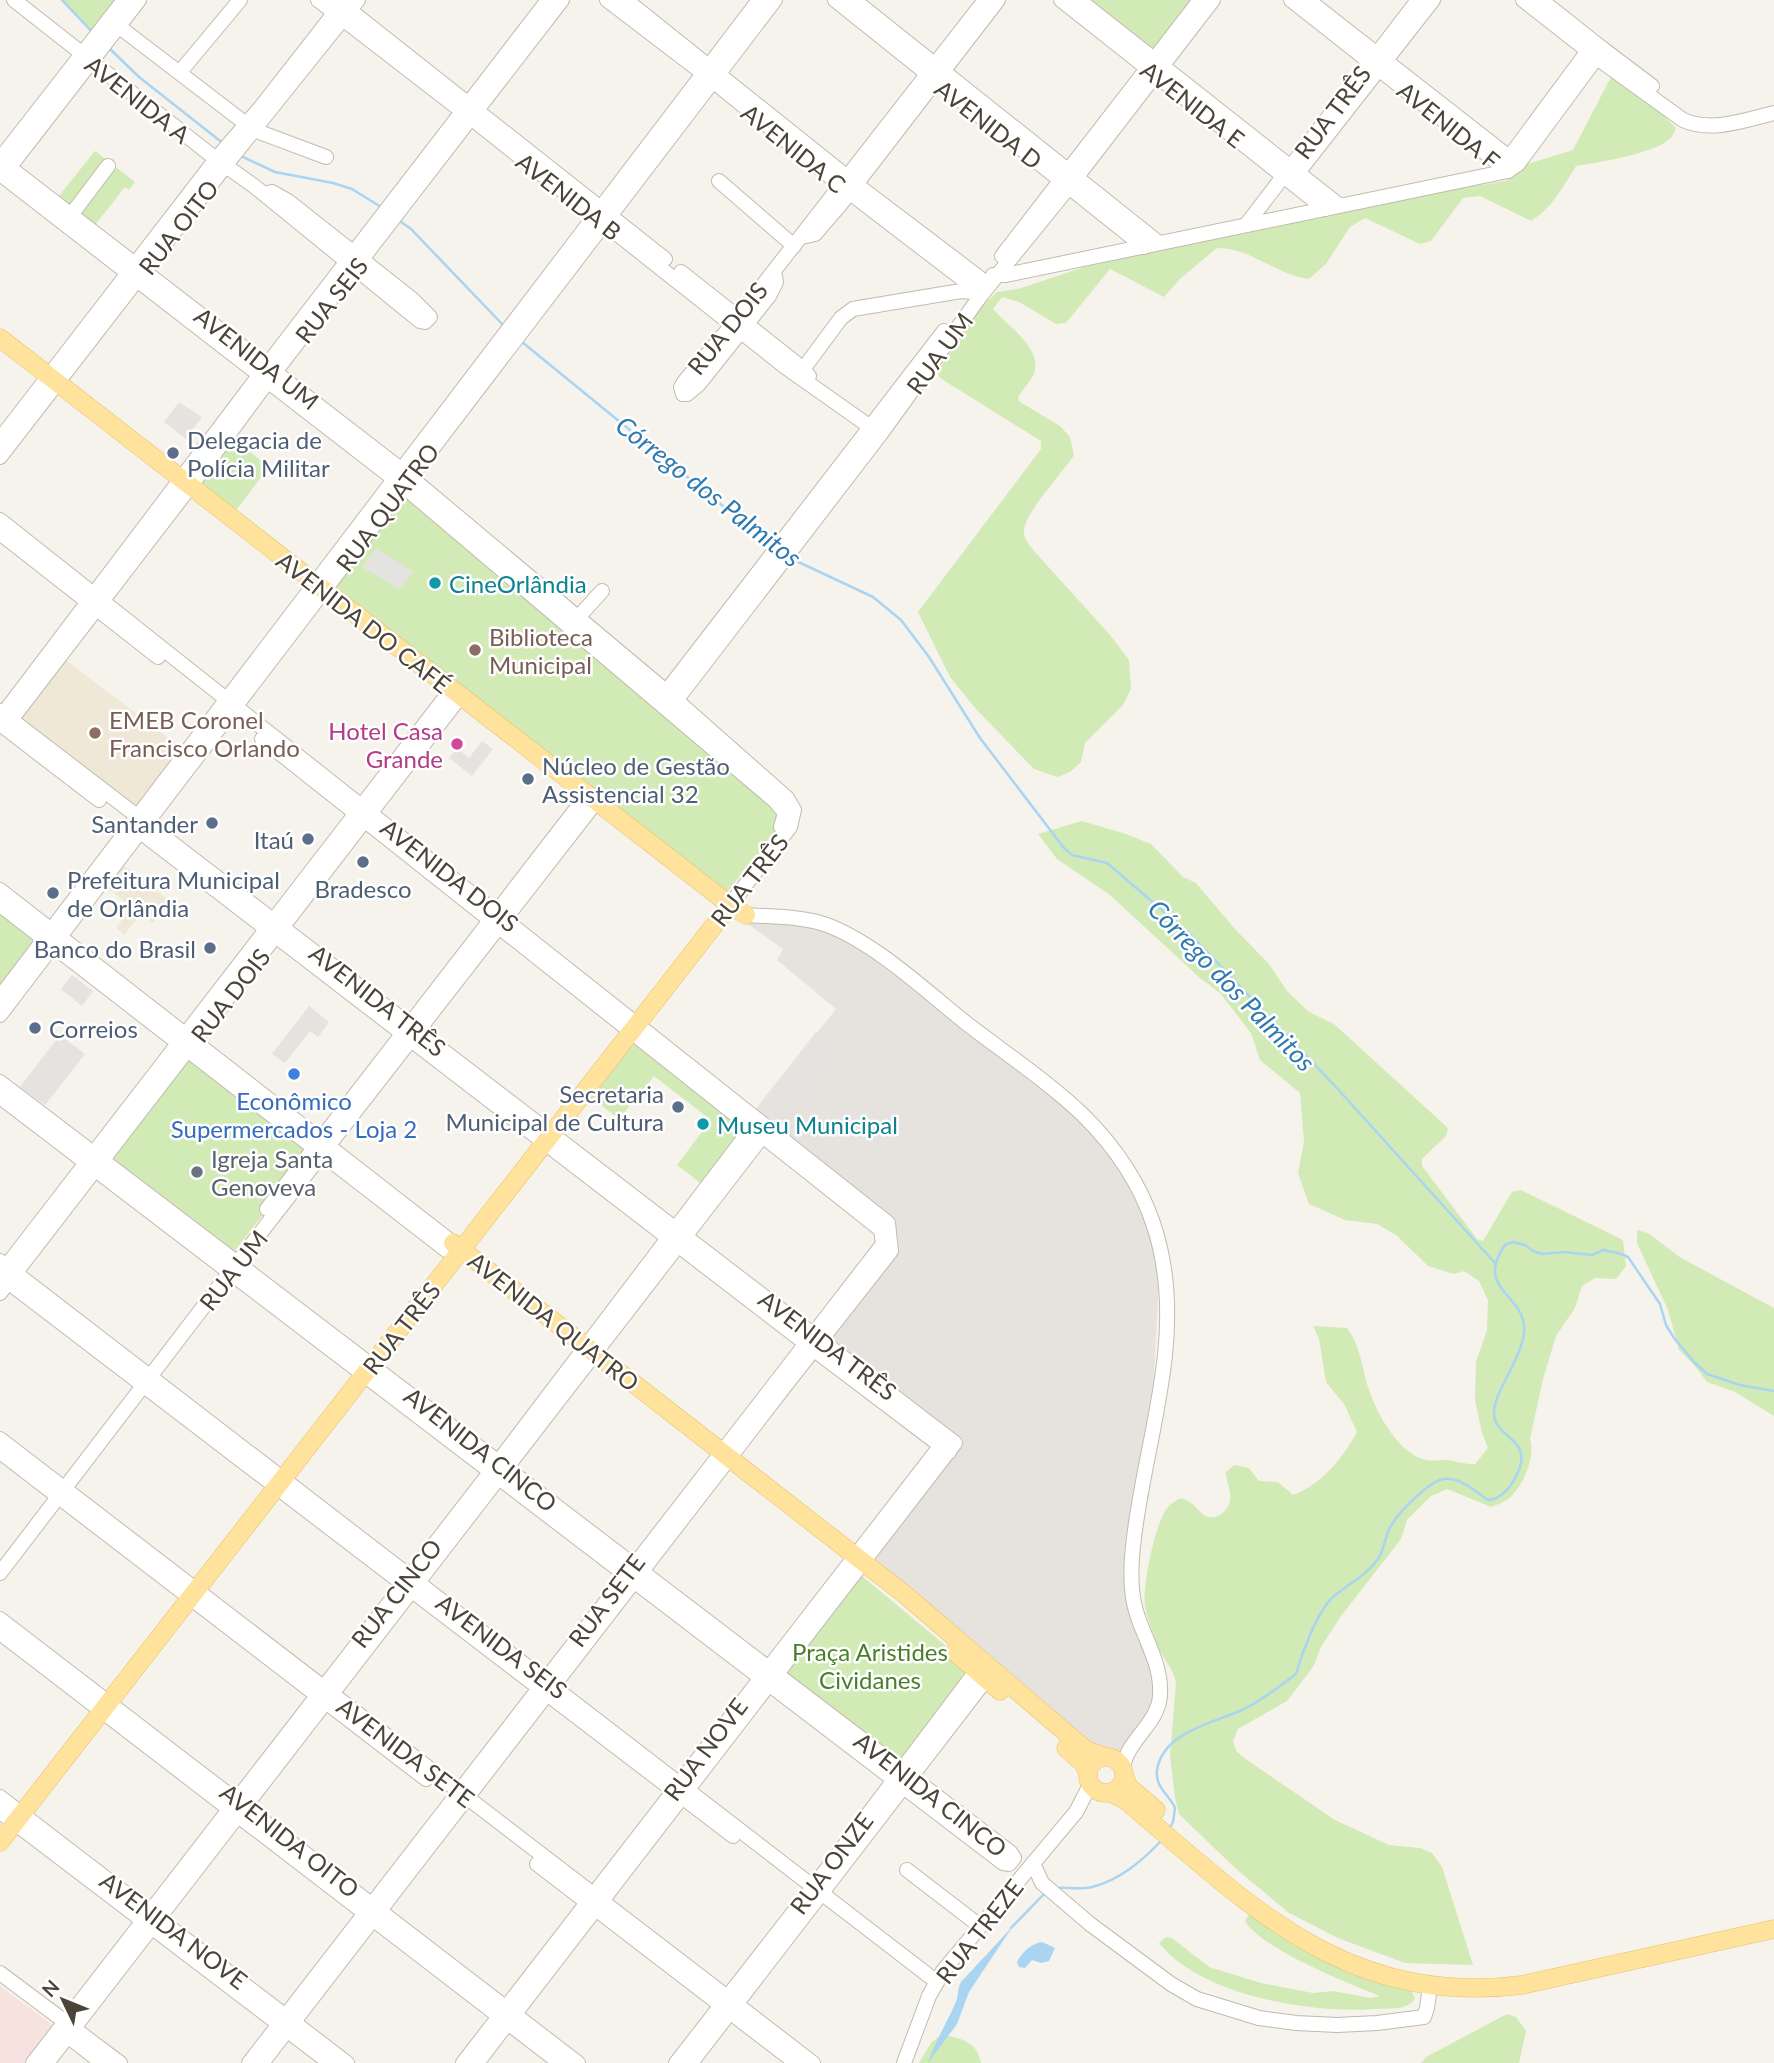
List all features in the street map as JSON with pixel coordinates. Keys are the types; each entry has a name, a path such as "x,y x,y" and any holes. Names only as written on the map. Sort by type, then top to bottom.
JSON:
{"main road":[{"name":"AVENIDA DO CAFÉ","path":"0,338 51,384"},
{"name":"AVENIDA DO CAFÉ","path":"0,349 51,384 723,906 746,915"},
{"name":"RUA TRÊS","path":"0,1842 8,1813 102,1703 723,906"},
{"name":"AVENIDA QUATRO","path":"454,1250 855,1563 985,1671 1079,1758 1098,1786 1140,1804"},
{"name":"AVENIDA QUATRO","path":"1029,1709 1086,1750 1115,1764 1140,1804"},
{"path":"1092,1763 1115,1764 1120,1787 1098,1786 1092,1763"},
{"path":"1140,1804 1303,1941 1353,1966 1401,1981 1477,1989 1522,1985 1774,1929"}],"street":[{"name":"AVENIDA A","path":"14,0 224,158 264,194 272,192 281,196 422,322 430,317 412,299 355,262"},
{"path":"2,169 114,22 124,0"},
{"path":"114,22 139,0"},
{"path":"180,72 240,0"},
{"name":"AVENIDA B","path":"317,0 344,6 551,176 821,391 876,431"},
{"name":"RUA SEIS","path":"471,111 548,0"},
{"name":"RUA SEIS","path":"3,722 267,373 471,111 562,0"},
{"name":"AVENIDA C","path":"607,0 665,38 849,185 983,286"},
{"name":"AVENIDA C","path":"626,0 665,38"},
{"name":"RUA QUATRO","path":"711,73 759,0"},
{"name":"RUA QUATRO","path":"0,997 52,937 139,825 711,73 775,0"},
{"name":"AVENIDA D","path":"835,0 935,74 1152,245"},
{"name":"AVENIDA D","path":"854,0 935,74"},
{"name":"RUA DOIS","path":"935,74 985,0"},
{"name":"RUA DOIS","path":"740,324 775,287 774,271 797,241 821,229 849,185 935,74 998,0"},
{"name":"AVENIDA E","path":"1060,0 1084,9 1332,207"},
{"name":"RUA UM","path":"1155,67 1200,0"},
{"name":"RUA UM","path":"668,701 876,431 983,286 1155,67 1213,0"},
{"name":"AVENIDA F","path":"1291,0 1378,62"},
{"name":"AVENIDA F","path":"1308,0 1505,167"},
{"name":"RUA TRÊS","path":"1378,62 1418,0"},
{"name":"RUA TRÊS","path":"1253,223 1378,62 1433,0"},
{"path":"1523,0 1596,50"},
{"path":"1541,0 1596,50 1683,120 1704,125 1723,125 1774,113"},
{"name":"RUA OITO","path":"0,457 51,384 136,272 344,6"},
{"path":"114,22 250,127 326,157"},
{"path":"801,373 841,318 853,309 961,291 1152,245 1505,167 1596,50"},
{"path":"71,215 108,166"},
{"name":"AVENIDA UM","path":"2,169 71,215 136,272"},
{"name":"AVENIDA UM","path":"2,169 402,478 668,701 789,811"},
{"path":"719,181 797,241"},
{"name":"RUA OITO","path":"0,439 51,384"},
{"name":"AVENIDA DOIS","path":"0,520 95,601 759,1129 886,1236"},
{"name":"AVENIDA DOIS","path":"0,533 95,601"},
{"path":"574,622 602,591"},
{"name":"RUA DOIS","path":"4,1275 453,697"},
{"name":"AVENIDA TRÊS","path":"3,722 948,1444"},
{"name":"RUA UM","path":"0,1560 145,1379 588,802"},
{"name":"RUA TRÊS","path":"723,906 790,827 789,811"},
{"name":"AVENIDA QUATRO","path":"0,890 52,937 454,1250"},
{"name":"AVENIDA QUATRO","path":"0,905 52,937"},
{"path":"746,915 792,918 826,925 875,952 1082,1115 1116,1151 1144,1198 1161,1249 1168,1283 1168,1315 1155,1422 1135,1525 1133,1569 1136,1610 1157,1666 1160,1692 1157,1710 1115,1764"},
{"name":"RUA QUATRO","path":"0,1015 52,937"},
{"name":"AVENIDA CINCO","path":"0,1082 95,1161 902,1779 1003,1863 1009,1864 1012,1861 1014,1858 1010,1852 902,1779"},
{"name":"AVENIDA CINCO","path":"0,1097 95,1161"},
{"name":"RUA CINCO","path":"33,2063 66,2029 759,1129"},
{"name":"RUA SETE","path":"249,2063 286,2023 868,1271 891,1251 886,1236"},
{"name":"AVENIDA SEIS","path":"4,1275 145,1379 934,1986"},
{"name":"AVENIDA SETE","path":"0,1439 58,1490 324,1695 729,2004 813,2063"},
{"name":"RUA NOVE","path":"463,2063 507,2015 948,1444"},
{"name":"AVENIDA SETE","path":"0,1452 58,1490"},
{"name":"RUA UM","path":"0,1573 58,1490"},
{"name":"AVENIDA OITO","path":"0,1619 102,1703 507,2015 578,2063"},
{"name":"AVENIDA OITO","path":"0,1633 102,1703"},
{"name":"RUA ONZE","path":"676,2063 729,2004 985,1671"},
{"name":"RUA TREZE","path":"904,2063 934,1986 979,1926 1098,1786"},
{"name":"AVENIDA NOVE","path":"8,1813 286,2023 347,2063"},
{"path":"1033,1863 1042,1883 1098,1930 1184,1992 1222,2009 1296,2023 1337,2025 1423,2018 1430,1986"},
{"path":"906,1870 979,1926"},
{"path":"0,1973 102,2063"},
{"path":"0,1986 120,2063"},
{"name":"AVENIDA SETE","path":"729,2004 796,2063"},
{"name":"RUA ONZE","path":"691,2063 729,2004"},
{"name":"RUA NOVE","path":"477,2063 507,2015"},
{"name":"AVENIDA OITO","path":"507,2015 560,2063"},
{"name":"RUA SETE","path":"262,2063 286,2023"},
{"name":"AVENIDA NOVE","path":"286,2023 330,2063"},
{"name":"RUA CINCO","path":"47,2063 66,2029"}],"shaded area":[{"path":"179,402 202,417 186,439 164,422"},
{"path":"376,548 414,572 399,589 362,567"},
{"name":"EMEB Coronel Francisco Orlando","path":"60,656 187,752 138,818 11,720"},
{"path":"482,741 493,749 472,776 449,758 457,748 469,758"},
{"path":"118,861 170,901 153,923 141,914 124,935 116,928 132,907 101,883"},
{"path":"741,919 795,920 843,938 873,957 1075,1117 1106,1149 1135,1194 1151,1239 1158,1273 1158,1302 1152,1409 1128,1529 1132,1591 1148,1649 1158,1700 1125,1747 1115,1754 1103,1754 864,1562 955,1444 823,1339 889,1223 751,1115 836,1009 777,960 783,949"},
{"path":"72,975 93,991 82,1006 61,989"},
{"path":"309,1006 329,1022 318,1037 310,1031 285,1063 272,1054"},
{"path":"816,1032 841,1052 787,1121 762,1101"},
{"path":"60,1035 85,1054 45,1105 20,1087"},
{"path":"0,1986 58,2029 32,2063 0,2063"}],"green space":[{"path":"62,0 119,0 94,33"},
{"path":"1079,0 1200,0 1154,59"},
{"path":"1612,75 1650,102 1676,128 1674,134 1667,141 1649,150 1576,166 1551,203 1531,221 1480,196 1463,198 1431,241 1420,244 1365,218 1350,227 1326,264 1309,279 1297,277 1241,252 1217,248 1181,278 1164,297 1110,269 1066,323 1056,324 1019,302 1002,297 993,309 1023,338 1034,355 1033,377 1018,398 1020,402 1060,426 1070,437 1074,455 1030,515 1025,525 1025,537 1034,551 1110,635 1129,660 1131,689 1123,705 1085,743 1081,762 1070,772 1057,777 1034,769 976,709 950,677 918,612 1041,449 1041,441 940,378 937,372 980,308 997,292 1018,289 1084,267 1397,198 1506,181 1524,165 1573,150"},
{"path":"95,151 135,182 129,190 125,187 92,229 55,201"},
{"path":"229,435 269,467 230,518 190,487"},
{"path":"404,491 774,800 780,828 722,898 330,588"},
{"path":"1082,821 1151,844 1183,877 1196,883 1269,964 1287,991 1309,1012 1334,1024 1448,1128 1446,1136 1422,1159 1422,1166 1477,1239 1483,1241 1512,1192 1521,1190 1623,1240 1626,1266 1616,1279 1595,1278 1582,1286 1575,1308 1556,1336 1530,1439 1529,1463 1513,1495 1491,1507 1447,1489 1431,1496 1407,1520 1401,1539 1341,1616 1321,1647 1313,1667 1287,1701 1238,1729 1233,1741 1236,1751 1247,1760 1335,1820 1389,1845 1420,1848 1432,1853 1442,1867 1473,1965 1405,1963 1338,1938 1289,1913 1235,1868 1179,1814 1170,1756 1176,1683 1157,1645 1145,1607 1150,1555 1163,1515 1169,1506 1181,1498 1192,1503 1208,1517 1220,1515 1230,1501 1226,1472 1234,1465 1249,1468 1259,1481 1278,1482 1293,1495 1313,1484 1338,1461 1357,1432 1344,1404 1326,1382 1319,1339 1313,1326 1347,1328 1358,1350 1377,1410 1390,1432 1407,1450 1426,1460 1475,1464 1488,1448 1475,1400 1476,1362 1487,1330 1488,1300 1479,1281 1464,1271 1454,1274 1428,1266 1396,1235 1377,1224 1345,1220 1309,1204 1298,1173 1304,1141 1300,1093 1260,1060 1251,1033 1220,993 1200,978 1110,895 1057,859 1038,834"},
{"path":"0,905 44,939 0,997"},
{"path":"630,1032 751,1129 707,1188 677,1165 711,1120 654,1076 619,1119 585,1092"},
{"path":"187,1051 314,1149 230,1257 102,1160"},
{"path":"1637,1230 1648,1233 1681,1258 1774,1308 1774,1416 1735,1392 1707,1382 1679,1350 1668,1310 1637,1243"},
{"name":"Praça Aristides Cividanes","path":"856,1571 976,1671 901,1771 775,1674"},
{"path":"1249,1915 1294,1945 1332,1964 1411,1990 1415,1998 1408,2005 1398,2008 1350,2010 1259,1998 1202,1976 1178,1961 1159,1943 1166,1937 1172,1938 1209,1967 1261,1983 1313,1993 1333,1991 1371,1998 1380,1996 1307,1965 1269,1943 1245,1921"},
{"path":"1507,2014 1516,2017 1526,2031 1519,2063 1421,2063 1426,2057"},
{"path":"942,2034 972,2045 981,2063 919,2063 931,2043"}],"water":[{"path":"1013,1926 969,1992 957,2024 928,2063 956,2001 961,1982"},
{"path":"1042,1942 1055,1948 1049,1961 1041,1963 1032,1960 1025,1968 1019,1967 1017,1962 1024,1952 1034,1944"}],"waterway":[{"name":"Córrego dos Palmitos","path":"62,0 93,33"},
{"name":"Córrego dos Palmitos","path":"108,47 139,77 224,144"},
{"name":"Córrego dos Palmitos","path":"241,156 275,172 352,189 381,207"},
{"name":"Córrego dos Palmitos","path":"397,219 411,229 504,326"},
{"name":"Córrego dos Palmitos","path":"522,342 772,546"},
{"name":"Córrego dos Palmitos","path":"792,559 873,597 901,620 929,657 980,738 1064,848 1072,855 1107,863 1190,934 1335,1086 1495,1263"},
{"path":"1169,1829 1175,1808 1160,1786 1157,1776 1161,1757 1169,1746 1191,1731 1242,1710 1270,1694 1296,1674 1321,1612 1333,1597 1373,1565 1396,1519 1428,1487 1440,1480 1453,1479 1488,1500 1502,1494 1513,1482 1520,1467 1519,1448 1501,1429 1494,1413 1495,1404 1524,1336 1521,1315 1497,1281 1497,1259 1505,1245 1513,1242 1542,1254 1564,1252 1592,1255 1603,1250 1628,1257 1660,1304 1666,1325 1674,1338 1707,1374 1740,1385 1774,1391"},
{"path":"1058,1888 1088,1888 1112,1880 1138,1862 1162,1840"},
{"path":"1011,1928 1045,1893"}],"place":[{"name":"Delegacia de Polícia Militar","path":"173,453"},
{"name":"CineOrlândia","path":"435,583"},
{"name":"Biblioteca Municipal","path":"475,650"},
{"name":"EMEB Coronel Francisco Orlando","path":"95,733"},
{"name":"Hotel Casa Grande","path":"457,744"},
{"name":"Núcleo de Gestão Assistencial 32","path":"528,779"},
{"name":"Santander","path":"212,823"},
{"name":"Itaú","path":"308,839"},
{"name":"Bradesco","path":"363,862"},
{"name":"Prefeitura Municipal de Orlândia","path":"53,893"},
{"name":"Banco do Brasil","path":"210,948"},
{"name":"Correios","path":"35,1028"},
{"name":"Econômico Supermercados - Loja 2","path":"294,1074"},
{"name":"Secretaria Municipal de Cultura","path":"678,1107"},
{"name":"Museu Municipal","path":"703,1124"},
{"name":"Igreja Santa Genoveva","path":"197,1172"}]}
